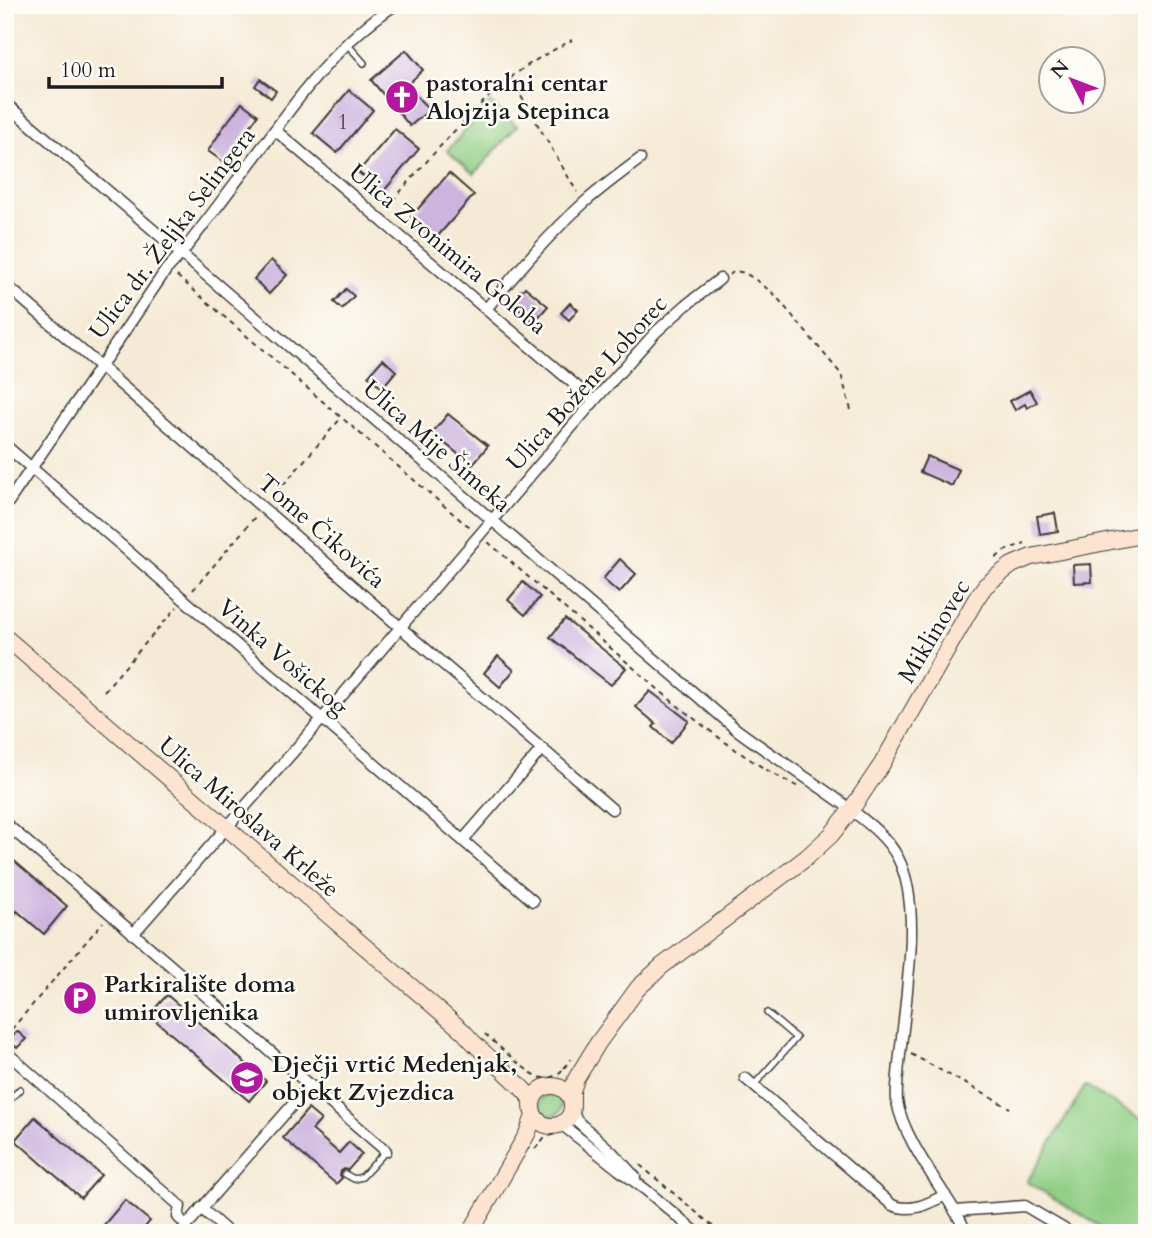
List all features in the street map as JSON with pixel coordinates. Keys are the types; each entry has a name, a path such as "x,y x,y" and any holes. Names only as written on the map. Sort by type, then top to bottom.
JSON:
{"main road":[{"name":"Miklinovec","path":"572,1105 572,1091 576,1079 629,999 650,976 806,858 831,835 851,810 882,764 985,586 1012,565 1031,557 1147,534"},
{"name":"Ulica Miroslava Krleže","path":"5,637 464,1032 522,1087 533,1108"},
{"name":"Ulica Miroslava Krleže","path":"464,1032 490,1047 530,1081 551,1086"},
{"name":"Miklinovec","path":"551,1086 565,1079 598,1043"},
{"path":"470,1233 527,1134 538,1091 551,1086 566,1092 572,1105 570,1114 509,1167"},
{"path":"533,1108 537,1120 555,1125"}],"street":[{"name":"Ulica dr. Željka Selingera","path":"5,507 166,270 181,254 306,87 346,44 395,5"},
{"name":"Ulica Mije Šimeka","path":"5,103 736,729 851,810"},
{"name":"Ulica Zvonimira Goloba","path":"275,130 594,401"},
{"path":"486,309 583,204 640,159"},
{"name":"Ulica Božene Loborec","path":"133,934 401,628 594,401 656,332 720,279"},
{"name":"Tome Čikovića","path":"5,284 612,809"},
{"name":"Vinka Vošickog","path":"5,445 533,901"},
{"path":"463,840 542,749"},
{"path":"851,810 878,832 897,856 903,870 907,887 911,943 897,1088 899,1109 924,1162 962,1222 966,1233"},
{"path":"5,823 386,1151"},
{"path":"5,1051 180,1206 178,1217 181,1220"},
{"path":"745,1077 892,1205 901,1209 913,1208 945,1195"},
{"path":"180,1233 310,1085"},
{"path":"572,1105 576,1120 626,1166 646,1190"},
{"path":"555,1125 576,1134 697,1233"},
{"path":"955,1212 1026,1206 1071,1233"},
{"path":"201,1208 229,1233"}],"lane":[{"path":"346,44 364,63"},
{"path":"754,1085 796,1038 767,1013"},
{"path":"5,1105 20,1089"},
{"path":"345,1174 359,1180 386,1151"}],"path":[{"path":"380,218 474,111 510,78 572,40"},
{"path":"510,78 583,204"},
{"path":"720,279 735,271 745,273 775,295 841,373 851,410"},
{"path":"177,275 692,717 777,777 805,790"},
{"path":"264,508 342,417"},
{"path":"996,559 1004,551 1034,542"},
{"path":"5,1037 104,921"},
{"path":"901,1049 1010,1108"},
{"path":"563,1069 575,1054"},
{"path":"532,1153 544,1138 566,1135 571,1139 576,1134"},
{"path":"636,1161 721,1233"}],"green space":[{"path":"490,102 517,126 474,174 447,151"},
{"path":"1085,1086 1147,1123 1147,1233 1111,1233 1027,1182"},
{"path":"551,1094 559,1097 562,1105 559,1113 551,1116 543,1113 540,1105 543,1097"}],"building":[{"name":"pastoralni centar Alojzija Stepinca","path":"406,50 423,70 407,85 429,110 410,126 371,80"},
{"path":"260,79 276,91 271,98 255,86"},
{"path":"349,90 373,110 337,153 313,133"},
{"path":"242,103 258,115 225,163 208,151"},
{"path":"395,129 419,149 383,192 358,172"},
{"path":"449,173 474,195 436,238 411,217"},
{"path":"271,260 287,275 269,294 254,279"},
{"path":"525,287 548,306 534,322 512,303"},
{"path":"346,289 354,296 342,309 334,302"},
{"path":"570,303 578,310 569,320 561,313"},
{"path":"383,359 396,371 382,388 368,376"},
{"path":"1030,390 1037,402 1027,408 1025,404 1015,410 1010,401"},
{"path":"448,414 488,446 472,465 432,433"},
{"path":"927,456 959,470 952,486 920,472"},
{"path":"1055,513 1058,531 1040,534 1037,516"},
{"path":"620,559 636,574 619,593 603,579"},
{"path":"1091,564 1092,582 1074,583 1073,565"},
{"path":"523,582 540,597 525,615 508,600"},
{"path":"565,619 626,668 611,685 550,637"},
{"path":"498,656 514,670 500,687 484,673"},
{"path":"650,691 689,721 671,743 653,727 656,724 636,707"},
{"path":"5,853 67,906 44,934 17,911 5,924"},
{"path":"167,995 266,1081 249,1101 149,1015"},
{"path":"17,1031 26,1039 17,1048 9,1040"},
{"path":"308,1109 321,1120 312,1130 339,1153 349,1142 362,1154 348,1170 341,1171 342,1178 336,1184 283,1138"},
{"path":"35,1117 101,1175 81,1198 15,1140"},
{"path":"125,1200 150,1221 140,1233 97,1233"}],"place":[{"name":"pastoralni centar Alojzija Stepinca","path":"402,97"},
{"name":"Parkiralište doma umirovljenika","path":"80,998"},
{"name":"Dječji vrtić Medenjak, objekt Zvjezdica","path":"247,1078"}]}
